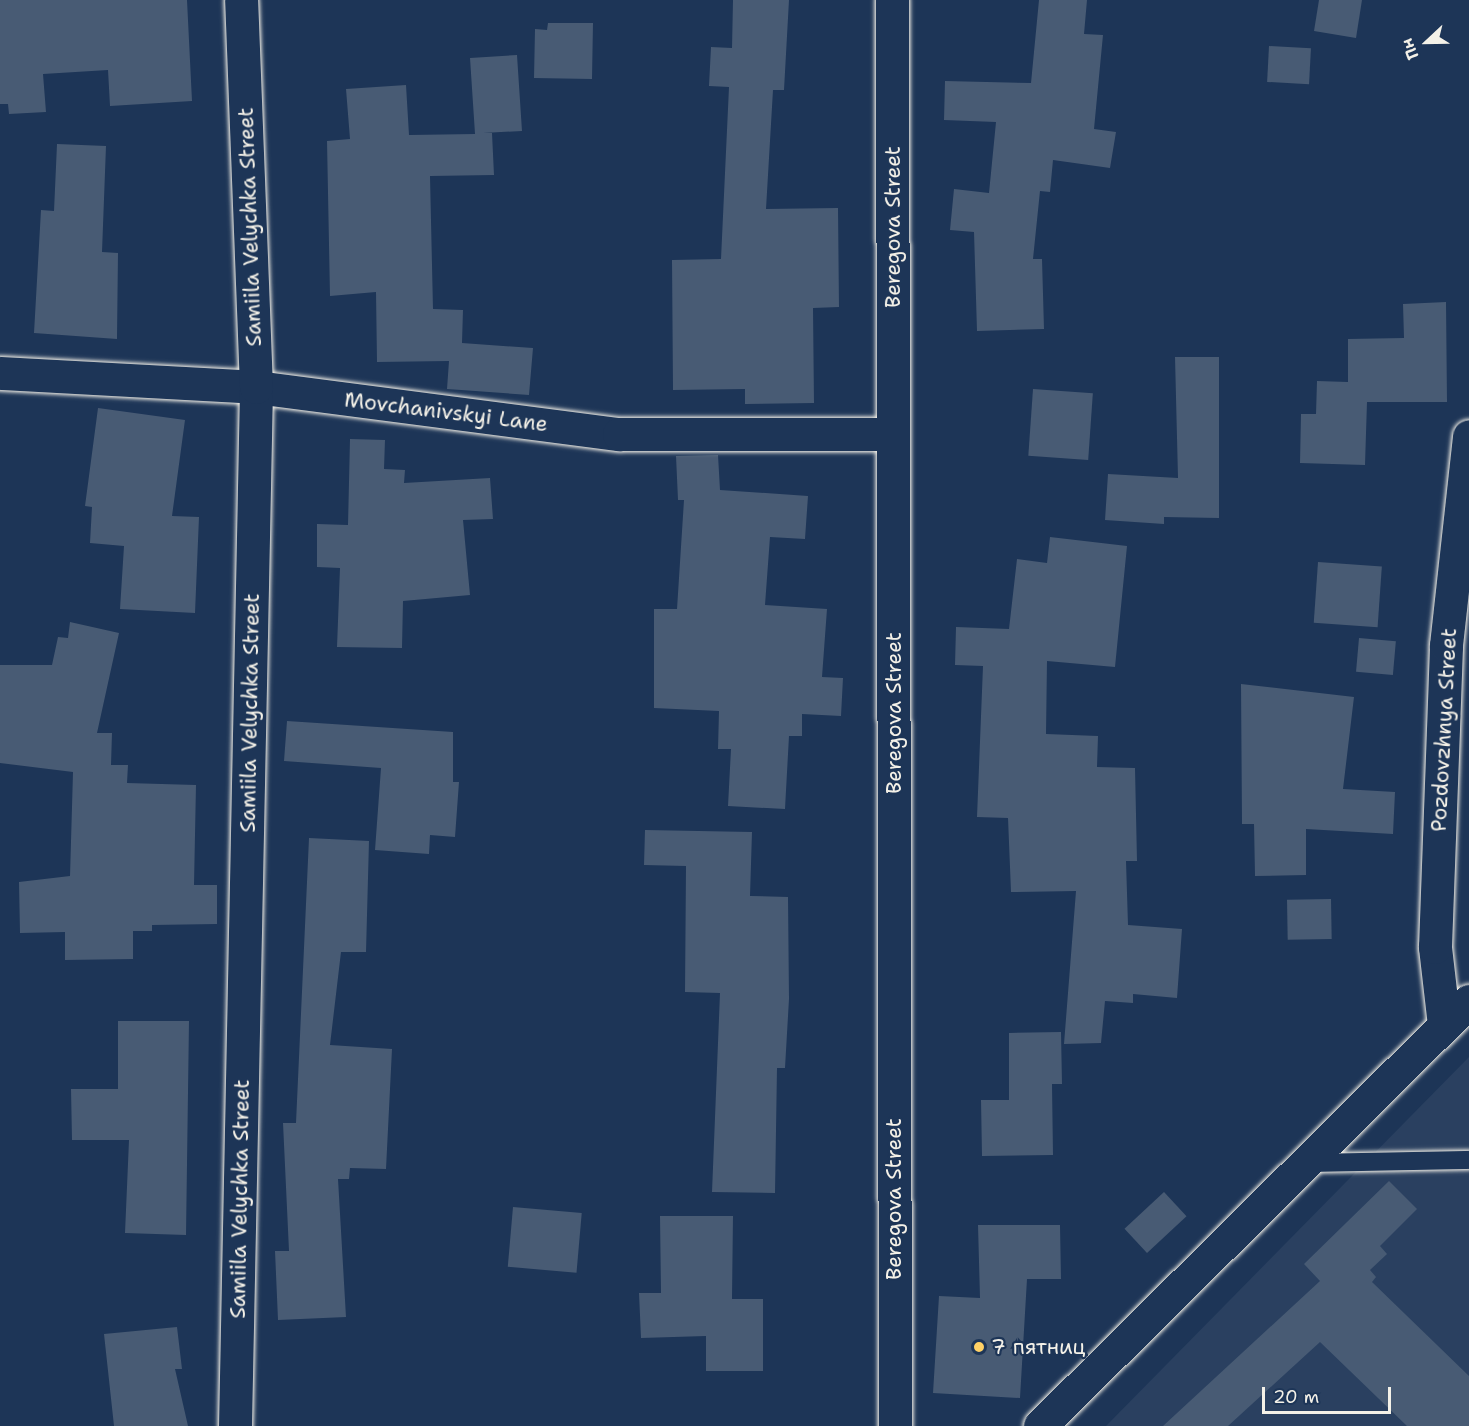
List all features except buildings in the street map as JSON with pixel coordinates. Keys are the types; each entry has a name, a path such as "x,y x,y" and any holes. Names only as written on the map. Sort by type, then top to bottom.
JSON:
{"street":[{"name":"Samiila Velychka Street","path":"235,1426 256,387 241,0"},
{"name":"Beregova Street","path":"892,0 895,1426"},
{"name":"Movchanivskyi Lane","path":"0,373 256,387 619,434 893,434"},
{"name":"Pozdovzhnya Street","path":"1444,1025 1436,947 1446,645 1469,436"},
{"path":"1040,1426 1469,1001"}],"lane":[{"path":"1304,1163 1469,1160"}],"shaded area":[{"path":"1469,1057 1469,1426 1106,1426"}],"place":[{"name":"7 пятниц","path":"979,1347"}]}
